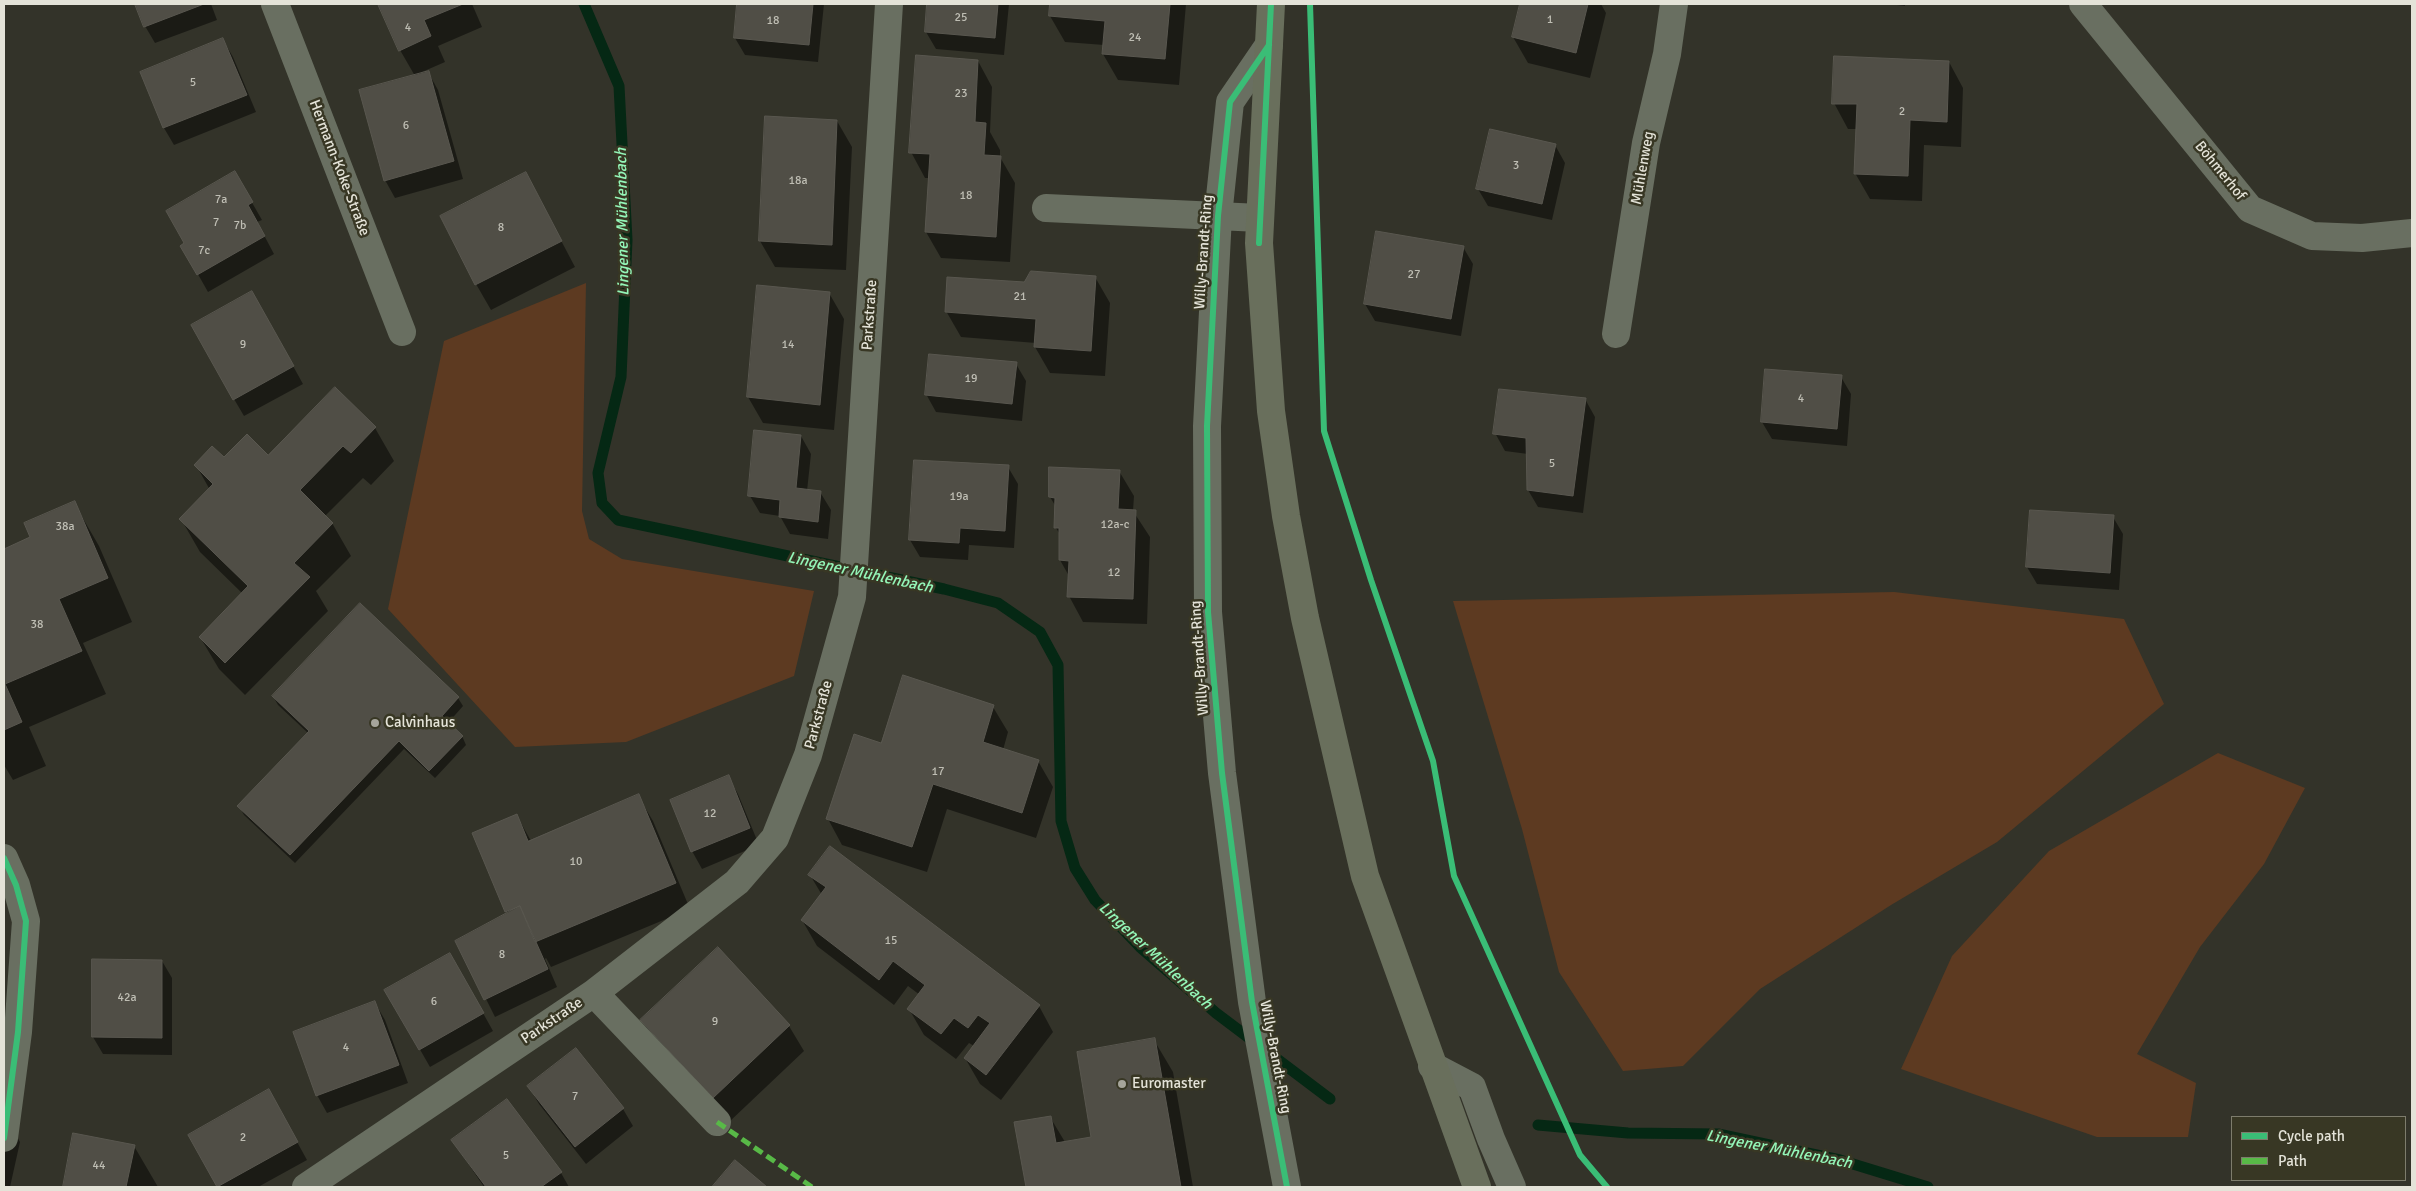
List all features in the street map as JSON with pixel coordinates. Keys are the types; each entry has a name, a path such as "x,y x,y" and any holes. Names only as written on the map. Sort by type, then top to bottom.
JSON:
{"main road":[{"path":"1271,4 1259,243 1271,410 1286,516 1305,618 1365,876 1477,1187"}],"street":[{"name":"Hermann-Koke-Straße","path":"275,4 402,332"},
{"name":"Parkstraße","path":"306,1187 594,993 737,882 775,838 808,755 852,597 889,4"},
{"name":"Mühlenweg","path":"1616,334 1646,143 1667,54 1674,4"},
{"name":"Böhmerhof","path":"2083,4 2250,209 2312,236 2362,238 2412,233"},
{"name":"Willy-Brandt-Ring","path":"1269,46 1230,102 1218,216 1207,426 1208,612 1222,773 1252,1002 1287,1187"},
{"path":"1046,208 1260,218"},
{"path":"4,858 16,885 26,921 18,1032 4,1138"},
{"path":"594,993 717,1122"},
{"path":"1432,1066 1472,1086 1491,1140 1512,1187"}],"shaded area":[{"path":"586,283 582,511 589,539 622,559 814,591 794,676 626,742 515,747 388,609 444,341"},
{"path":"1894,592 2124,619 2164,704 1997,842 1891,905 1760,989 1683,1066 1623,1071 1559,972 1522,829 1453,601"},
{"path":"2218,753 2305,788 2264,864 2200,947 2137,1054 2196,1083 2188,1137 2097,1137 1901,1069 1952,956 2049,851"}],"building":[{"path":"135,4 204,4 144,27"},
{"path":"378,4 463,4 424,20 431,36 399,51"},
{"path":"737,4 813,4 809,45 734,38"},
{"path":"927,4 998,4 995,38 925,32"},
{"path":"1050,4 1170,4 1165,59 1102,54 1105,21 1049,16"},
{"path":"1520,4 1588,4 1576,53 1512,37"},
{"path":"223,38 247,95 163,128 140,72"},
{"path":"916,55 978,60 975,122 986,123 984,155 1001,156 996,237 925,232 930,154 909,153"},
{"path":"1834,56 1949,61 1947,122 1910,120 1908,176 1854,174 1857,104 1832,104"},
{"path":"429,71 454,161 384,181 359,90"},
{"path":"765,116 837,120 832,245 759,241"},
{"path":"1490,129 1556,144 1542,204 1476,189"},
{"path":"235,171 253,202 248,205 265,236 197,275 180,246 184,243 166,211"},
{"path":"526,172 562,241 475,285 440,216"},
{"path":"1376,231 1464,246 1451,319 1364,304"},
{"path":"1031,271 1096,276 1091,351 1034,347 1036,319 945,312 947,277 1024,282"},
{"path":"757,285 830,292 820,405 747,397"},
{"path":"252,291 294,366 233,400 191,325"},
{"path":"929,354 1017,362 1012,404 925,395"},
{"path":"1765,369 1842,375 1837,429 1761,422"},
{"path":"335,387 376,427 351,453 343,446 300,490 333,523 294,563 310,577 225,663 199,637 248,586 179,519 213,484 194,465 212,446 224,457 247,434 268,455"},
{"path":"1499,389 1586,398 1573,496 1527,490 1526,438 1493,434"},
{"path":"754,430 801,435 796,488 821,491 818,522 779,517 780,500 748,496"},
{"path":"914,460 1009,465 1005,531 960,528 959,543 909,540"},
{"path":"1049,467 1120,470 1118,509 1136,510 1133,599 1067,597 1069,561 1059,560 1059,528 1054,528 1055,498 1049,497"},
{"path":"75,501 108,578 59,599 82,651 5,684 22,722 4,730 4,549 30,537 24,523"},
{"path":"2030,510 2114,515 2110,573 2026,567"},
{"name":"Calvinhaus","path":"360,603 459,697 442,716 463,736 429,771 399,741 290,855 237,806 309,731 272,696"},
{"path":"903,675 994,705 983,742 1039,760 1022,813 933,784 912,847 826,819 854,734 881,743"},
{"path":"729,775 750,828 691,852 670,800"},
{"path":"639,794 676,883 535,942 520,906 505,912 472,833 517,814 528,841"},
{"path":"830,846 1040,1005 986,1075 964,1058 990,1023 978,1015 968,1028 954,1018 941,1034 907,1009 925,985 893,961 879,980 801,920 826,887 808,875"},
{"path":"520,906 548,969 484,1000 455,941"},
{"path":"718,947 790,1025 713,1098 640,1020"},
{"path":"450,953 484,1013 419,1050 384,990"},
{"path":"92,959 162,960 162,1038 92,1037"},
{"path":"375,1001 399,1065 316,1096 293,1032"},
{"name":"Euromaster","path":"1155,1038 1181,1187 1026,1187 1014,1122 1051,1116 1056,1143 1091,1137 1077,1052"},
{"path":"576,1048 624,1108 575,1147 527,1086"},
{"path":"269,1089 298,1142 217,1187 188,1135"},
{"path":"507,1099 562,1172 541,1187 486,1187 451,1140"},
{"path":"73,1133 135,1145 126,1187 63,1187"},
{"path":"735,1160 767,1187 712,1187"}],"waterway":[{"name":"Lingener Mühlenbach","path":"584,4 619,86 627,240 621,377 598,473 602,503 618,520 944,589 998,603 1040,632 1058,665 1061,821 1075,868 1095,900 1140,947 1216,1013 1330,1099"},
{"name":"Lingener Mühlenbach","path":"1538,1125 1628,1133 1718,1134 1840,1160 1928,1187"}],"marked path":[{"path":"717,1122 812,1187"}],"cycle path":[{"path":"1259,243 1271,4"},
{"path":"1310,4 1324,431 1371,580 1433,761 1454,876 1580,1155 1607,1187"},
{"path":"1269,45 1230,102 1218,216 1207,426 1208,612 1222,773 1252,1002 1287,1187"},
{"path":"4,858 16,885 26,921 18,1032 4,1138"}],"place":[{"name":"Calvinhaus","path":"375,723"},
{"name":"Euromaster","path":"1122,1084"}]}
